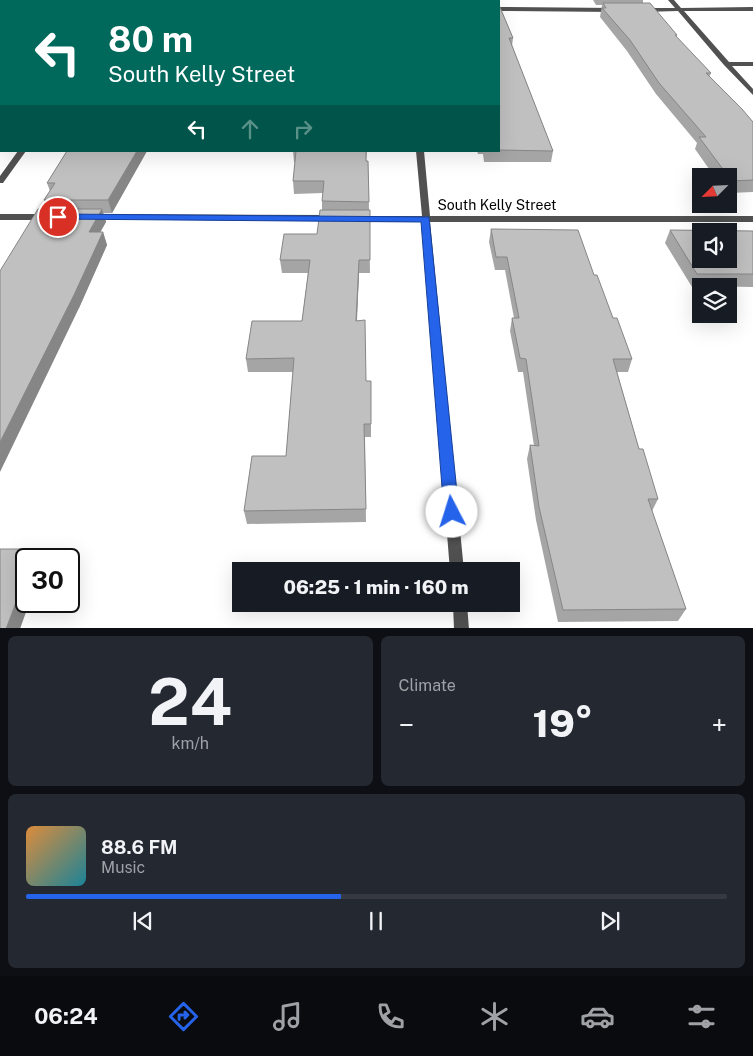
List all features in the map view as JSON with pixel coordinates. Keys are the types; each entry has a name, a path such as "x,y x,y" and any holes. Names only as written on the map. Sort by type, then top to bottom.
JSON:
{"street":[{"path":"671,0 753,94"},
{"path":"500,9 622,10"},
{"path":"632,10 753,9"},
{"path":"726,64 753,64"},
{"path":"0,181 21,152"},
{"path":"420,152 456,562"},
{"path":"0,217 58,217"},
{"path":"78,217 339,218"},
{"name":"South Kelly Street","path":"349,218 753,219"},
{"path":"461,612 462,628"}],"building":[{"path":"603,3 650,3 677,35 675,35 711,73 706,73 742,109 753,122 753,180 738,181 738,168 722,168 699,137 706,137 659,83 630,40 602,8 606,8"},
{"path":"500,7 513,38 509,38 553,151 500,150"},
{"path":"66,152 136,152 108,200 44,200 55,183 47,183"},
{"path":"296,152 366,152 369,202 322,201 324,181 293,181"},
{"path":"38,209 102,209 89,232 103,232 74,295 0,442 0,271"},
{"path":"320,210 370,210 370,260 359,260 356,321 365,320 366,381 371,381 371,424 364,424 366,509 244,511 252,456 286,456 294,358 246,359 252,321 302,321 310,260 280,260 284,234 317,234"},
{"path":"491,229 578,230 594,275 597,275 613,318 617,318 632,359 613,359 639,449 643,449 658,499 648,499 686,609 563,610 539,507 530,445 539,446 526,359 520,358 512,318 519,318 507,257 496,257"},
{"path":"670,230 692,230 692,266"},
{"path":"737,231 753,231 753,274 697,274 693,268 737,268"},
{"path":"0,549 15,549 15,605 6,628 0,628"}],"route":[{"path":"58,217 426,219 452,512"}]}
